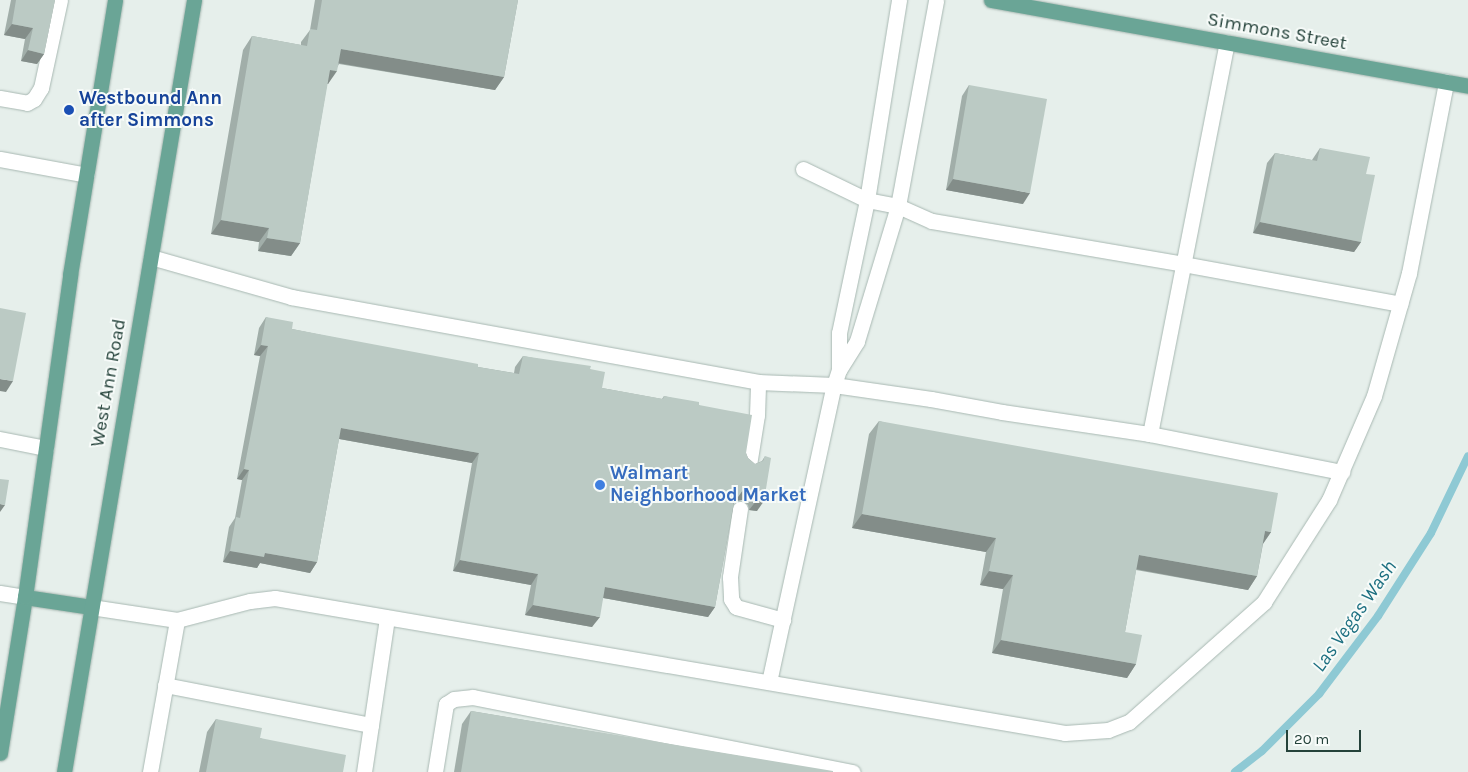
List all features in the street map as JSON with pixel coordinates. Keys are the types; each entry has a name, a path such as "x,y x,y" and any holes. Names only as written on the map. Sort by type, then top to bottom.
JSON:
{"main road":[{"path":"0,753 25,598 70,275 115,0"},
{"name":"West Ann Road","path":"64,772 194,0"},
{"name":"Simmons Street","path":"991,0 1468,86"},
{"path":"25,598 91,607"}],"lane":[{"path":"0,98 28,103 34,99 41,88 60,0"},
{"path":"839,370 839,333 866,200 899,0"},
{"path":"769,682 834,385 839,370 857,341 898,206 936,0"},
{"path":"1150,434 1227,43"},
{"path":"91,607 176,620 250,601 275,598 1065,733 1108,730 1129,722 1264,602 1329,500 1374,396 1409,273 1446,82"},
{"path":"0,159 87,175"},
{"path":"803,169 866,200 898,206 932,221 1400,304"},
{"path":"151,257 291,297 758,382 834,385 1150,434 1342,472"},
{"path":"749,465 757,415 758,382"},
{"path":"0,439 46,448"},
{"path":"740,508 730,577 731,599 736,607 783,620"},
{"path":"0,593 25,598"},
{"path":"364,772 388,618"},
{"path":"150,772 176,620"},
{"path":"165,685 371,724"},
{"path":"435,772 446,704 454,699 473,697 853,772"}],"building":[{"path":"16,0 55,0 44,54 28,50 33,28 12,24"},
{"path":"322,0 518,0 504,77 341,49 337,71 330,70 300,243 267,238 269,228 221,220 252,36 307,46 310,29 317,30"},
{"path":"969,85 1047,99 1030,193 953,179"},
{"path":"1320,148 1370,157 1366,174 1375,175 1361,242 1260,222 1275,153 1317,161"},
{"path":"0,308 26,313 13,381 0,379"},
{"path":"266,317 293,322 292,329 478,364 478,367 519,374 523,356 591,366 590,369 605,372 602,388 663,399 664,396 699,402 699,405 752,415 746,453 748,458 755,464 763,461 765,456 771,458 764,501 757,500 756,495 749,489 743,490 738,497 735,496 715,607 605,587 600,617 533,605 538,574 460,560 479,453 341,428 317,562 265,553 264,557 230,551 236,517 240,518 249,470 244,469 268,346 261,345"},
{"path":"879,421 1278,493 1271,532 1265,531 1257,576 1139,555 1125,632 1142,635 1136,664 1001,640 1013,575 989,571 996,538 862,514"},
{"path":"0,479 9,480 5,505 0,504"},
{"path":"471,711 833,771 833,772 461,772"},
{"path":"216,719 262,728 260,738 346,755 343,772 206,772"}],"waterway":[{"name":"Las Vegas Wash","path":"1235,772 1262,751 1319,694 1378,616 1431,533 1468,456"}],"place":[{"name":"Westbound Ann after Simmons","path":"69,110"},
{"name":"Walmart Neighborhood Market","path":"600,485"}]}
